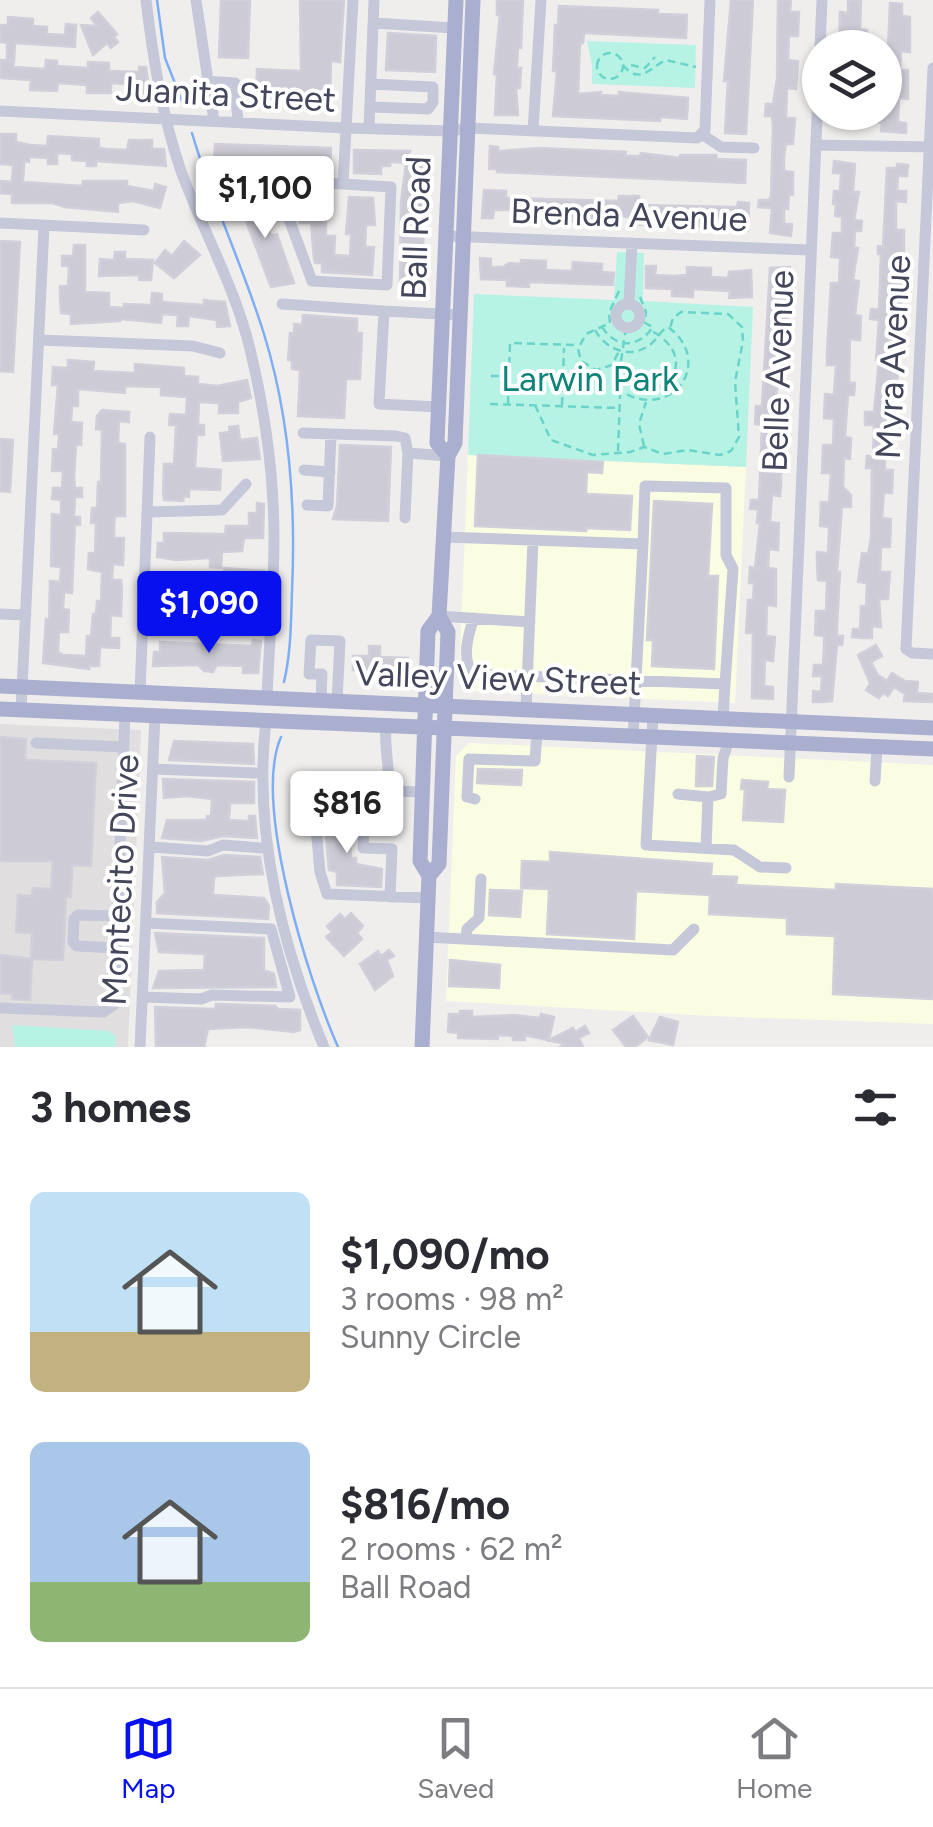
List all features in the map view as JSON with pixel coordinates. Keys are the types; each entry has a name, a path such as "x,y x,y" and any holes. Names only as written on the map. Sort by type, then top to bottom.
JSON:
{"main road":[{"name":"Ball Road","path":"448,456 437,443 456,0"},
{"name":"Ball Road","path":"428,876 439,864 448,632 439,616 448,456 456,444 473,0"},
{"name":"Ball Road","path":"422,1047 428,898 428,876 420,861 424,728 428,631 439,616"},
{"name":"Valley View Street","path":"0,686 933,728"},
{"name":"Valley View Street","path":"0,709 933,749"}],"street":[{"path":"146,0 166,118 183,175 249,347 264,422 274,538 267,698"},
{"path":"196,0 214,121"},
{"path":"343,184 352,0"},
{"path":"369,128 374,0"},
{"path":"533,130 541,0"},
{"path":"703,135 710,0"},
{"name":"Belle Avenue","path":"789,777 822,0"},
{"path":"374,23 454,28"},
{"name":"Myra Avenue","path":"933,68 906,649 912,654 933,654"},
{"path":"206,81 234,84 238,122"},
{"path":"370,107 428,109 433,102 432,87 371,84"},
{"name":"Juanita Street","path":"0,111 346,128 468,128 697,138 703,135 720,147 754,148"},
{"path":"816,145 932,147"},
{"path":"231,180 275,181 391,187 387,285 312,282 275,181"},
{"path":"0,224 144,230"},
{"path":"22,710 44,226"},
{"name":"Brenda Avenue","path":"446,236 810,250"},
{"path":"626,328 636,326 640,318 637,307 629,304 632,243"},
{"path":"282,304 460,315"},
{"path":"384,311 379,404 439,408"},
{"path":"39,340 194,346 220,353"},
{"path":"303,433 405,438 405,518"},
{"path":"306,505 328,506 331,434"},
{"path":"140,692 150,437"},
{"path":"408,453 448,456"},
{"path":"304,470 330,472"},
{"path":"149,512 222,510 246,484"},
{"path":"634,738 645,486 726,488 726,556 733,569 723,719"},
{"path":"443,538 642,544"},
{"path":"526,709 533,540"},
{"path":"0,614 26,615"},
{"path":"145,624 221,624 241,616"},
{"path":"439,616 530,622"},
{"path":"474,618 468,634 467,657 473,674 725,684"},
{"path":"311,640 340,641 329,701 322,674 309,674 311,640"},
{"path":"0,1008 109,1010 114,1004 125,714"},
{"path":"653,714 646,845 734,850 760,867 786,868"},
{"name":"Montecito Drive","path":"140,1047 155,716"},
{"path":"266,721 264,799 276,893 298,978 324,1047"},
{"path":"386,726 389,791 422,792"},
{"path":"476,799 468,797 469,759 535,761 537,734"},
{"path":"678,794 721,794 723,758 729,741"},
{"path":"36,743 123,747"},
{"path":"876,781 877,748"},
{"path":"153,769 255,773"},
{"path":"706,848 708,797"},
{"path":"390,897 392,849 363,848 365,807 314,806 320,872 327,894 390,897 428,898"},
{"path":"151,847 208,851 222,844 260,848"},
{"path":"466,939 468,929 479,918 481,879"},
{"path":"116,948 77,946 73,942 74,919 78,915 117,916"},
{"path":"142,997 290,998 271,929 146,923"},
{"path":"426,937 673,950 694,929"}],"path":[{"path":"630,72 621,58 612,53 598,62 599,74 613,80 622,73 639,75 666,60 682,66 708,67"},
{"path":"652,70 655,58"},
{"path":"622,73 624,65"},
{"path":"631,65 652,70"},
{"path":"619,286 609,313 610,323 583,337 579,345 582,361 590,368 602,370 616,360 626,328"},
{"path":"602,326 608,336 623,344 640,341 651,331 653,326 646,323 639,288"},
{"path":"535,406 548,436 556,444 589,454 644,447 663,454 688,450 720,456 731,451 739,437 735,382 744,333 739,322 722,313 704,316 681,312 673,318 670,328"},
{"path":"594,330 608,346 621,351 642,349 664,327 670,328 688,354 686,373 674,393 662,400 646,402 620,391"},
{"path":"616,360 639,387 663,385 677,363 670,343 651,331"},
{"path":"508,404 510,343 579,345"},
{"path":"562,406 564,345"},
{"path":"618,452 621,351"},
{"path":"492,376 509,376"},
{"path":"644,447 639,424 646,402"},
{"path":"490,404 619,408"}],"shaded area":[{"path":"468,455 746,467 735,703 471,691 459,679"},
{"path":"0,724 141,730 128,1047 0,1047"},
{"path":"469,743 933,765 933,1024 446,1001 456,756"}],"green space":[{"path":"587,41 696,45 695,88 592,84"},
{"name":"Larwin Park","path":"617,252 644,253 643,301 753,307 746,467 468,455 474,294 614,300"},
{"path":"12,1025 109,1031 116,1037 115,1047 15,1047"}],"building":[{"path":"221,0 250,0 248,58 219,57"},
{"path":"300,0 344,0 340,62 331,61 330,101 256,98 257,69 301,71"},
{"path":"497,0 523,0 517,68 521,68 520,88 516,88 518,115 495,115 494,74 500,15"},
{"path":"731,0 753,0 746,134 725,133 728,81 724,81"},
{"path":"778,0 791,0 790,12 799,12 798,36 789,36 788,60 798,61 796,89 787,88 786,118 795,118 793,144 786,144 784,155 784,171 793,172 793,195 789,195 788,209 784,208 784,224 792,224 791,236 770,233 772,208 758,207 759,200 769,200 771,196 773,127 772,116 765,116 766,104 773,104 777,79"},
{"path":"848,1 861,1 860,29 867,30 840,30 840,12 848,13"},
{"path":"890,3 902,4 902,16 910,17 910,52 902,51 902,30 889,30"},
{"path":"559,6 687,15 686,38 584,33 580,43 578,94 601,92 619,96 619,92 688,98 687,119 553,116"},
{"path":"98,12 117,34 114,37 118,42 111,48 107,43 93,55 81,25 97,26 91,18"},
{"path":"8,17 33,19 33,26 47,27 47,34 65,35 66,24 76,25 75,47 15,43 14,61 7,60 7,43 0,42 0,25 8,25"},
{"path":"388,33 436,36 435,72 386,70"},
{"path":"0,60 14,61 13,67 45,69 46,60 57,61 57,66 88,68 88,62 109,63 109,71 139,72 139,67 146,67 150,95 139,94 140,85 111,83 111,93 87,93 87,85 58,83 57,91 30,90 31,80 0,78"},
{"path":"902,70 908,70 908,99 902,98"},
{"path":"902,122 906,123 906,133 881,131 902,130"},
{"path":"0,134 16,134 16,142 47,146 48,136 99,139 99,148 127,150 129,140 152,140 152,149 164,149 166,166 96,161 96,166 87,166 87,161 72,160 72,154 57,153 57,164 48,164 48,158 29,157 29,162 24,161 23,182 82,186 83,181 127,181 127,186 154,191 155,184 166,187 160,208 133,201 118,203 118,212 52,203 12,203 12,194 0,193 0,181 12,182 13,165 0,164"},
{"path":"215,144 331,148 330,172 303,171 303,163 282,161 281,170 223,168 223,159 214,159"},
{"path":"490,146 498,147 498,151 540,148 626,152 625,156 716,155 717,159 746,160 745,183 497,172 489,169"},
{"path":"354,150 410,151 409,155 423,156 421,176 426,176 421,293 402,292 400,283 401,202 406,163 381,166 381,174 354,173"},
{"path":"834,161 855,164 853,192 859,192 854,220 862,221 861,231 855,231 854,248 858,248 853,280 859,281 855,315 861,316 860,340 850,339 849,383 855,383 854,395 848,395 845,437 851,438 850,459 844,458 843,487 851,495 851,507 842,507 837,572 837,636 843,636 842,645 837,645 832,701 813,702 813,691 821,692 822,676 813,676 814,665 823,665 824,648 824,636 815,635 816,611 826,611 827,581 818,580 817,565 817,552 828,553 829,527 820,526 821,502 829,502 831,473 822,473 823,445 833,445 834,419 824,418 825,394 834,395 836,365 827,365 827,351 831,283 839,283 840,258 831,257 833,233 842,233 842,217 835,216 833,204 834,191 840,191 841,173 833,173"},
{"path":"897,164 908,165 907,176 898,176 897,191 906,191 906,202 896,201 896,230 904,230 904,259 894,259 893,284 902,284 902,295 901,308 892,307 891,324 900,325 900,335 891,334 890,351 899,351 897,388 888,388 887,413 896,413 896,426 895,441 887,441 885,454 885,470 893,470 892,493 884,493 882,518 891,519 890,547 881,547 880,572 890,572 888,599 879,599 881,627 872,626 872,638 860,638 852,637 853,629 860,629 861,606 866,606 867,583 858,582 862,553 868,554 871,538 872,468 866,468 867,456 873,457 874,425 865,425 865,412 874,412 879,360 879,320 870,319 871,309 879,310 878,246 883,247 887,168 897,168"},
{"path":"484,190 506,191 506,198 618,201 619,196 639,196 640,205 737,207 738,202 749,203 748,231 735,230 735,218 720,217 708,218 708,227 684,226 685,218 659,216 658,226 629,224 630,218 618,214 600,214 600,223 522,219 522,210 494,210 493,218 482,218"},
{"path":"248,193 250,201 260,198 271,236 277,234 294,283 271,287 243,213 238,215 234,197"},
{"path":"300,195 326,196 326,236 335,236 334,255 350,256 351,234 346,234 349,197 373,198 375,225 366,225 365,247 374,247 372,275 322,272 322,263 315,263 314,259 311,223 300,223"},
{"path":"0,241 20,242 13,372 0,371"},
{"path":"184,241 200,255 174,278 155,263 165,250 172,256"},
{"path":"74,245 85,245 85,292 109,293 109,307 151,305 152,293 162,294 162,302 225,302 230,326 217,327 217,320 189,316 188,326 177,326 178,315 162,314 161,323 121,319 71,324 71,314 61,313 60,286 68,286 69,266 62,266 62,256 73,256"},
{"path":"115,252 125,252 125,259 153,260 151,280 139,280 139,275 99,276 100,259 114,260"},
{"path":"480,258 491,259 491,267 521,264 521,260 546,261 546,270 572,271 573,262 602,264 602,272 614,273 613,285 529,282 529,287 507,286 507,280 481,279"},
{"path":"646,266 656,266 655,275 674,276 687,275 687,267 711,268 711,277 728,278 729,272 751,270 752,297 729,298 730,291 693,289 693,297 672,296 672,289 646,288"},
{"path":"790,267 790,278 782,278 781,294 789,295 787,332 779,332 779,350 787,350 785,387 777,386 775,412 785,413 783,441 774,440 773,472 781,472 781,486 780,496 772,495 770,522 779,523 778,550 769,549 768,568 776,569 776,606 767,605 766,636 775,637 773,661 765,660 764,686 773,687 773,699 752,698 753,633 746,633 748,600 753,600 750,567 755,568 760,523 758,509 750,509 751,500 759,500 762,425 755,424 756,406 762,406 770,268"},
{"path":"303,315 357,319 357,333 362,333 360,379 346,379 344,418 298,416 300,370 292,369 292,360 288,360 290,333 294,334 294,324 302,325"},
{"path":"68,360 94,362 93,371 135,373 135,364 184,368 184,376 198,377 198,384 217,386 247,380 251,398 238,402 238,413 219,413 219,403 199,402 198,425 204,425 204,435 197,435 195,468 221,470 220,490 189,489 189,497 184,496 183,501 164,500 164,464 174,464 176,425 169,425 170,414 186,415 187,397 161,395 161,387 125,386 125,393 78,389 78,406 72,406 71,422 82,423 74,476 75,488 82,488 82,497 75,497 74,517 80,517 80,525 75,525 72,593 64,592 63,609 69,610 68,632 59,632 58,652 63,655 86,656 93,614 97,601 101,601 102,572 88,569 89,553 95,553 92,508 97,508 101,482 102,430 96,429 97,416 102,410 129,412 129,422 119,421 118,443 125,444 125,516 115,516 114,525 114,538 124,538 123,565 113,564 112,580 121,580 122,589 121,616 111,615 110,638 119,638 119,648 100,647 99,666 89,669 43,663 50,581 60,582 61,567 51,566 52,514 61,515 61,500 52,499 53,488 62,488 63,471 52,471 53,449 58,450 59,434 54,434 58,385 52,385 53,367 68,368"},
{"path":"238,426 240,440 257,438 260,459 223,461 220,433"},
{"path":"0,439 13,440 10,492 0,491"},
{"path":"340,445 391,447 388,521 333,519"},
{"path":"478,455 603,462 602,473 587,472 586,494 632,496 630,530 475,526"},
{"path":"654,501 712,504 708,576 718,576 714,669 652,666 653,640 647,640"},
{"path":"257,503 264,504 263,538 244,538 242,551 222,552 221,568 210,567 210,558 157,557 164,533 225,534 226,526 249,526 249,513 257,513"},
{"path":"224,568 264,571 263,599 254,599 255,589 223,592"},
{"path":"164,578 220,587 219,605 156,603 157,584 163,584"},
{"path":"253,640 261,641 258,673 243,673 243,666 217,665 213,672 198,665 153,666 160,642 252,646"},
{"path":"876,645 882,656 871,662 878,675 887,681 892,673 905,681 918,682 917,693 933,694 933,702 904,701 905,694 894,687 888,696 883,693 879,698 866,690 870,683 858,655"},
{"path":"369,646 380,646 380,657 408,658 408,672 353,670 353,656 369,656"},
{"path":"0,737 26,739 25,760 96,763 91,866 72,865 71,897 66,896 63,960 32,959 30,1000 12,999 12,994 0,993 0,955 31,959 32,933 16,932 18,895 32,896 33,888 51,889 53,861 0,861"},
{"path":"174,741 253,744 254,764 169,760"},
{"path":"697,756 714,757 712,786 696,786"},
{"path":"478,769 522,770 521,785 477,783"},
{"path":"334,778 370,780 369,797 333,795"},
{"path":"163,779 254,782 254,803 230,803 229,820 249,821 249,816 255,816 257,838 162,838 167,820 207,820 212,799 164,798"},
{"path":"742,780 768,782 767,789 785,790 783,822 743,820"},
{"path":"324,815 348,816 351,858 356,858 356,864 382,869 381,887 337,885 337,872 329,870"},
{"path":"550,852 712,864 711,876 737,877 736,885 836,890 836,884 933,889 933,999 833,994 835,936 787,934 787,918 709,914 710,895 636,891 634,939 547,934 549,889 521,888 522,861 550,862"},
{"path":"224,855 260,857 263,874 217,876 213,895 264,898 269,906 268,919 157,913 157,902 165,893 162,857 208,860"},
{"path":"490,890 522,891 520,917 489,915"},
{"path":"351,913 363,926 357,933 362,939 344,956 326,937 332,932 327,926 340,914 345,919"},
{"path":"155,933 264,938 264,970 274,974 276,987 153,988 159,971 204,970 205,954 159,952"},
{"path":"389,950 394,956 387,960 393,976 375,990 360,964 378,951 381,956"},
{"path":"450,960 500,965 499,988 449,986"},
{"path":"216,1004 300,1010 300,1030 208,1029 204,1047 156,1047 155,1007 215,1009"},
{"path":"472,1011 472,1017 554,1017 549,1040 573,1028 575,1032 585,1026 589,1033 579,1038 583,1047 560,1047 565,1044 525,1035 525,1040 498,1035 498,1039 458,1038 458,1033 448,1032 449,1014"},
{"path":"633,1016 648,1037 635,1047 626,1047 613,1030"},
{"path":"660,1017 678,1022 673,1045 649,1040"}],"waterway":[{"path":"157,0 165,58 184,106"},
{"path":"192,133 264,334 280,397 292,494 293,558 284,682"},
{"path":"281,737 274,767 279,847 300,938 338,1047"}]}
